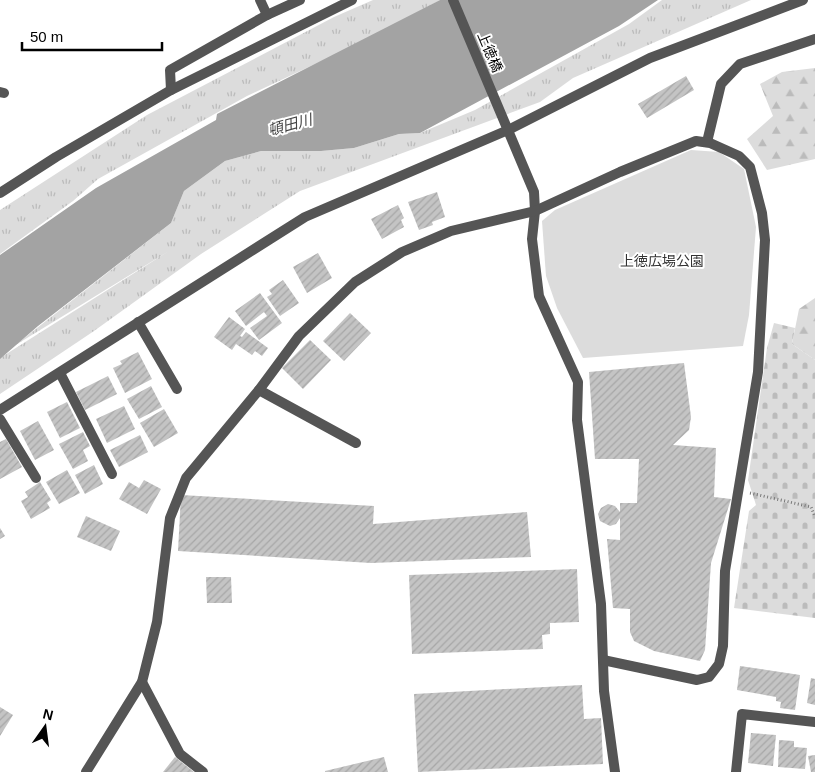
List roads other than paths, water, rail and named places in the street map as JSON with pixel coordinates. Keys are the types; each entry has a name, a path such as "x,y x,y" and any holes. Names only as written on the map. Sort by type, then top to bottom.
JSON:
{"street":[{"path":"260,0 267,15"},
{"path":"171,90 170,70 267,15 300,0"},
{"path":"0,193 56,157 171,90 352,0"},
{"name":"上徳橋","path":"453,0 534,192 535,210 532,239 540,296 578,382 577,420 601,604 604,691 615,772"},
{"path":"0,410 305,216 508,130 650,58 802,0"},
{"path":"707,142 721,84 740,64 815,39"},
{"path":"86,772 142,682 157,622 170,518 186,478 259,390 299,336 355,282 394,257 451,231 535,210 696,141 707,142 739,156 750,167 762,213 765,240 758,372 740,491 725,571 723,646 719,664 709,677 697,680 603,660"},
{"path":"138,322 177,389"},
{"path":"60,373 112,474"},
{"path":"259,390 356,443"},
{"path":"0,418 36,478"},
{"path":"142,682 180,754 203,772"},
{"path":"736,772 742,714 815,722"}],"water":[{"name":"頓田川","path":"440,0 658,0 619,26 420,133 399,134 354,148 321,151 261,151 225,161 184,191 171,223 38,326 0,359 0,255 96,188 216,120 217,114"}],"park label":[{"name":"上徳広場公園","path":"662,261"}]}
